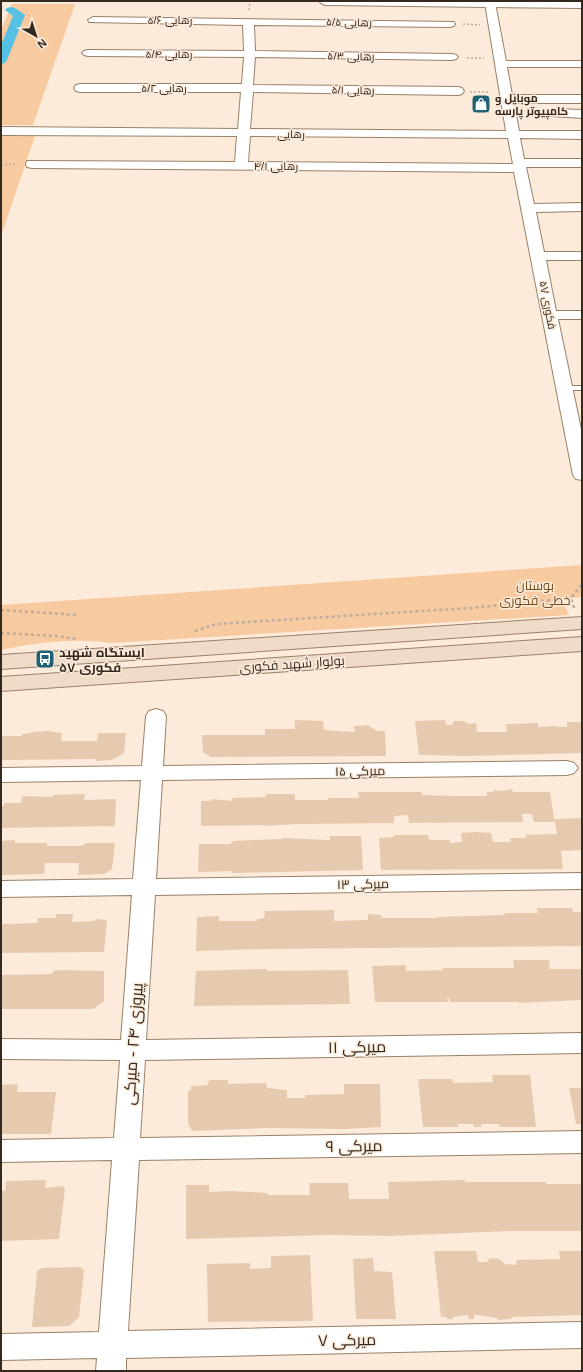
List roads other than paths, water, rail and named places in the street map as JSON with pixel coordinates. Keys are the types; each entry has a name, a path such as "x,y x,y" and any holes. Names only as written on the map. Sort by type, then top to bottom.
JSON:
{"main road":[{"name":"بولوار شهید فکوری","path":"1,662 581,630"},
{"name":"بولوار شهید فکوری","path":"1,684 581,630"}],"street":[{"path":"325,1 582,4"},
{"name":"فکوری ۵۷","path":"490,2 519,165 582,475"},
{"name":"رهایی ۵/۶","path":"93,20 248,21"},
{"path":"241,166 250,54 248,21"},
{"name":"رهایی ۵/۵","path":"248,21 450,24"},
{"name":"رهایی ۵/۴","path":"88,53 250,54"},
{"name":"رهایی ۵/۳","path":"250,54 452,57"},
{"path":"500,61 582,64"},
{"name":"رهایی ۵/۲","path":"80,88 248,88"},
{"name":"رهایی ۵/۱","path":"248,88 458,91"},
{"path":"506,95 582,99"},
{"path":"555,113 582,114"},
{"name":"رهایی","path":"1,132 582,135"},
{"name":"رهایی ۴/۱","path":"32,164 241,166 519,165 582,163"},
{"path":"528,208 582,207"},
{"path":"538,256 582,256"},
{"path":"550,315 582,315"},
{"name":"پیروزی ۲۴ - میرکی","path":"112,1358 156,716"},
{"name":"میرکی ۱۵","path":"1,775 567,768"},
{"name":"میرکی ۱۳","path":"1,889 582,881"},
{"name":"میرکی ۱۱","path":"1,1049 132,1050 582,1043"},
{"name":"میرکی ۹","path":"1,1151 582,1142"},
{"name":"میرکی ۷","path":"1,1347 112,1358 582,1335"}],"lane":[{"path":"564,388 582,388"}],"waterway":[{"path":"1,60 19,15 11,10"}],"place":[{"name":"موبایل و کامپیوتر پارسه","path":"481,104"},
{"name":"ایستگاه شهید فکوری ۵۷","path":"45,659"}],"park label":[{"name":"بوستان خطی فکوری","path":"535,592"}]}
